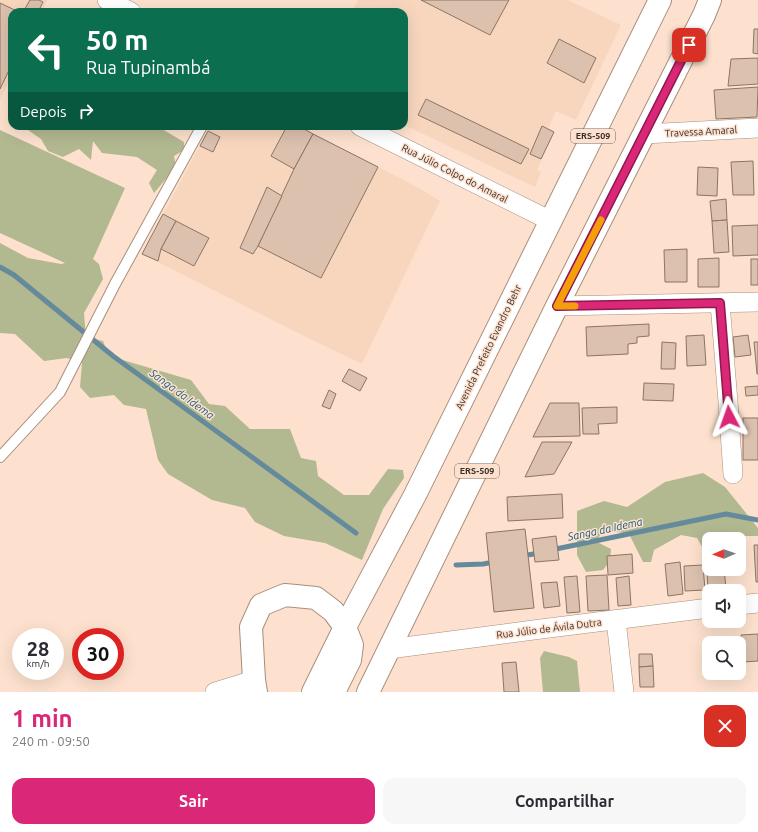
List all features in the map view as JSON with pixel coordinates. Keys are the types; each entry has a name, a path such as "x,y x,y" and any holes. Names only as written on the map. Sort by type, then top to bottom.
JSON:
{"highway":[{"name":"Avenida Prefeito Evandro Behr","path":"313,692 345,627 415,495 660,0"},
{"name":"ERS-509","path":"368,692 557,306 711,5"},
{"path":"255,686 251,627 261,605 285,595 316,598 333,611 345,627 352,645 350,660 334,692"}],"street":[{"path":"107,0 124,8"},
{"name":"Travessa Amaral","path":"644,134 758,128"},
{"name":"Rua Júlio Colpo do Amaral","path":"368,130 551,221"},
{"path":"557,306 758,302"},
{"path":"720,303 733,474"},
{"path":"746,604 758,602"},
{"name":"Rua Júlio de Ávila Dutra","path":"389,649 702,609"},
{"path":"616,620 624,692"},
{"path":"215,692 255,686"}],"lane":[{"path":"0,457 60,392 114,284 200,130"}],"shaded area":[{"path":"0,0 47,0 44,8 8,8 8,83 0,100"},
{"path":"358,0 568,0 621,25 576,120 556,111 548,129 554,132 537,170 541,172 535,187 408,127 408,8 354,8"},
{"path":"208,130 307,130 419,188 440,201 362,364 142,254"}],"green space":[{"path":"0,130 125,188 93,259 99,264 103,279 84,313 86,337 103,341 109,356 191,380 209,404 225,406 250,429 290,429 301,458 316,461 318,476 344,495 369,495 388,469 403,470 404,478 383,509 362,560 325,543 284,536 255,522 245,508 212,500 168,474 158,460 146,409 124,405 114,395 90,398 80,387 82,363 67,358 44,361 15,334 0,333 0,243 28,258 61,264 65,263 0,233"},
{"path":"28,130 164,130 184,142 184,150 174,156 176,167 154,193 149,183 157,170 137,157 102,153 93,141 91,160 79,149 63,157 48,151 41,139"},
{"path":"703,473 725,487 758,528 758,536 746,536 746,532 702,532 702,547 697,538 681,535 654,550 651,562 643,562 629,534 605,530 595,541 611,549 610,561 603,570 586,572 577,555 577,511 604,501 627,507 665,482"},
{"path":"544,651 569,657 577,661 580,692 543,692 540,658"}],"building":[{"path":"30,0 39,0 43,2 40,8 25,8"},
{"path":"421,0 509,0 490,35"},
{"path":"0,3 11,8 8,8 8,72 0,89"},
{"path":"754,29 758,29 758,54 753,53"},
{"path":"559,39 596,58 584,83 547,63"},
{"path":"758,58 758,84 728,86 731,59"},
{"path":"758,87 757,117 716,119 714,90"},
{"path":"426,99 529,149 521,164 418,115"},
{"path":"542,126 554,132 541,159 530,154"},
{"path":"285,130 306,130 313,134 294,169 271,156"},
{"path":"208,131 220,137 213,152 200,146"},
{"path":"313,134 378,167 321,278 258,246 294,169"},
{"path":"753,161 754,195 733,195 731,162"},
{"path":"698,167 718,168 717,196 697,195"},
{"path":"267,187 282,196 253,254 240,248"},
{"path":"726,199 727,220 712,221 710,201"},
{"path":"163,214 176,221 161,249 158,261 142,254"},
{"path":"727,220 729,252 714,253 712,221"},
{"path":"176,221 209,238 194,266 161,249"},
{"path":"758,225 758,255 733,256 732,226"},
{"path":"687,249 687,282 665,282 664,250"},
{"path":"719,258 719,287 698,287 698,259"},
{"path":"751,259 758,259 758,285 751,285"},
{"path":"649,324 649,336 637,337 637,343 628,344 628,354 587,356 586,327"},
{"path":"704,335 706,365 687,366 686,336"},
{"path":"748,335 751,355 735,357 733,337"},
{"path":"662,342 676,343 675,369 661,369"},
{"path":"754,342 758,342 758,374 757,374"},
{"path":"349,369 367,378 360,391 342,381"},
{"path":"644,383 674,384 673,401 643,400"},
{"path":"758,386 758,395 746,396 745,387"},
{"path":"329,390 336,394 330,409 322,406"},
{"path":"550,403 579,403 580,436 533,437"},
{"path":"617,407 617,423 598,424 599,434 583,434 582,408"},
{"path":"743,418 758,418 758,460 743,460"},
{"path":"542,442 572,442 554,474 525,477"},
{"path":"562,494 563,518 508,521 507,497"},
{"path":"525,529 534,608 494,612 486,533"},
{"path":"556,536 559,560 535,562 532,539"},
{"path":"754,545 758,545 758,582 756,582"},
{"path":"632,554 633,573 608,575 607,556"},
{"path":"680,562 683,594 668,596 665,564"},
{"path":"702,565 702,576 704,576 705,584 702,584 702,590 685,591 684,566"},
{"path":"607,575 609,610 588,611 586,576"},
{"path":"577,576 580,612 567,613 564,577"},
{"path":"629,576 631,605 618,606 616,578"},
{"path":"707,576 725,576 726,584 708,584"},
{"path":"557,582 560,606 544,608 541,583"},
{"path":"758,634 758,661 746,662 746,636 741,635"},
{"path":"639,654 652,654 653,666 639,667"},
{"path":"516,662 519,692 504,692 502,663"},
{"path":"653,666 654,687 640,687 639,667"}],"waterway":[{"name":"Sanga da Idema","path":"0,267 14,275 113,356 356,533"},
{"name":"Sanga da Idema","path":"551,550 726,514 758,520"},
{"name":"Sanga da Idema","path":"522,556 539,553"},
{"name":"Sanga da Idema","path":"456,565 494,562"}],"slow traffic":[{"path":"575,306 557,306 601,220"}],"route":[{"path":"689,45 557,306 720,303 729,417"}]}
